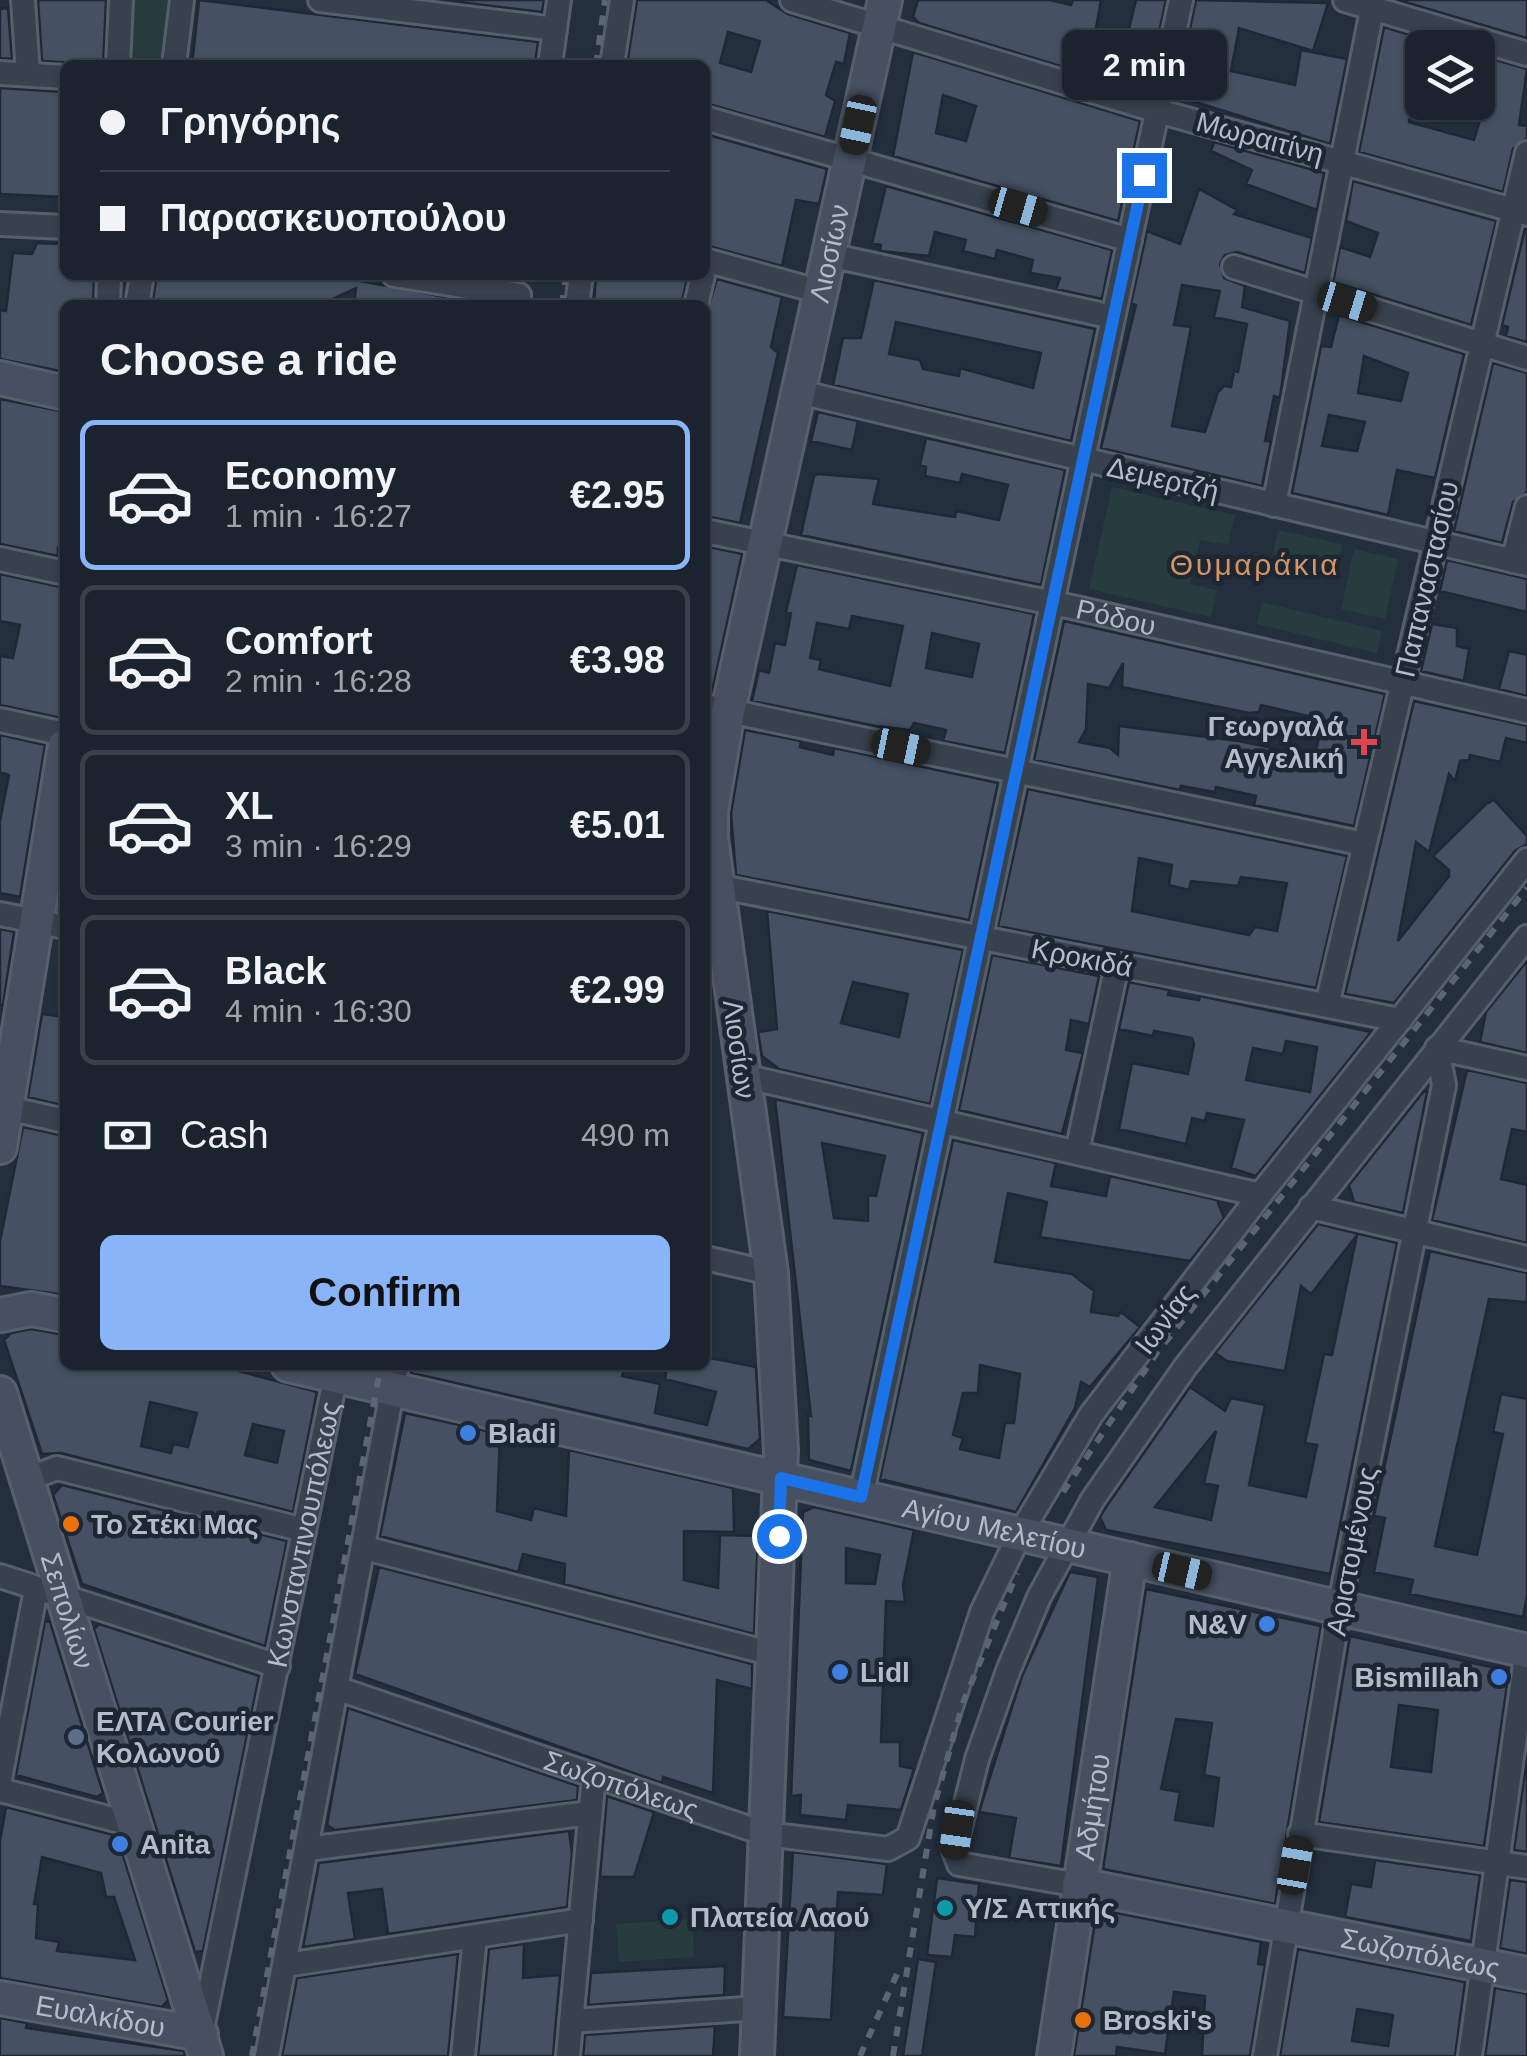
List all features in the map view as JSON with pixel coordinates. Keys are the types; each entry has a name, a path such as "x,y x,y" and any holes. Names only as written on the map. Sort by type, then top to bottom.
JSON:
{"main road":[{"name":"Λιοσίων","path":"757,2056 781,1478 771,1273 710,884 717,709 766,542 882,12"},
{"path":"0,378 60,392"},
{"path":"0,1147 51,924 60,808"},
{"path":"0,1316 31,1309 60,1314"},
{"name":"Αγίου Μελετίου","path":"337,1370 395,1377 781,1478 1527,1650"},
{"name":"Σεπολίων","path":"0,1393 27,1479 50,1593 135,1825 202,2049"},
{"name":"Αδμήτου","path":"1054,2056 1130,1559"},
{"name":"Σωζοπόλεως","path":"1078,1885 1527,1974"},
{"name":"Ευαλκίδου","path":"0,1998 202,2049"}],"street":[{"path":"23,0 28,74"},
{"path":"118,60 121,0"},
{"path":"175,60 182,0"},
{"path":"551,60 559,0"},
{"path":"613,60 622,0"},
{"name":"Μωραιτίνη","path":"792,0 882,12 1158,111 1342,159 1520,212"},
{"path":"861,1497 1181,0"},
{"path":"1345,0 1373,4 1527,54"},
{"path":"333,1 555,29"},
{"path":"1274,505 1373,4"},
{"path":"0,74 60,77"},
{"path":"710,119 1130,240"},
{"name":"Παπαναστασίου","path":"1326,1005 1482,344 1520,212 1527,152"},
{"path":"0,224 60,227"},
{"path":"829,255 1113,318"},
{"path":"710,267 820,292"},
{"path":"1234,267 1527,358"},
{"path":"405,280 436,294 519,292"},
{"name":"Δεμερτζή","path":"799,392 1520,563"},
{"path":"1520,563 1527,506"},
{"name":"Ρόδου","path":"710,532 1052,603 1527,711"},
{"path":"0,559 60,571"},
{"path":"717,709 1364,844"},
{"path":"0,720 60,733"},
{"name":"Ιωνίας","path":"908,1838 982,1612 1020,1534 1091,1415 1260,1194 1527,860"},
{"name":"Κροκιδά","path":"710,884 1400,1020"},
{"path":"0,914 51,924"},
{"name":"Ιωνίας","path":"958,1864 954,1851 957,1830 977,1759 1020,1641 1066,1544 1186,1366 1527,937"},
{"path":"1077,1152 1117,965"},
{"path":"1438,1048 1527,1068"},
{"name":"Αριστομένους","path":"1265,2056 1339,1608 1418,1233 1444,1085 1438,1048"},
{"path":"743,1076 1260,1194"},
{"path":"7,1108 60,1120"},
{"path":"1311,1207 1527,1258"},
{"path":"710,1259 771,1273"},
{"name":"Κωνσταντινουπόλεως","path":"202,2049 337,1370"},
{"path":"267,2056 395,1377"},
{"path":"27,1479 56,1468 304,1530"},
{"path":"365,1548 773,1654"},
{"path":"0,1576 278,1666"},
{"path":"0,1779 50,1593"},
{"path":"1470,2056 1527,1650"},
{"name":"Σωζοπόλεως","path":"339,1689 766,1834 888,1849 908,1838"},
{"path":"568,2056 594,1775"},
{"path":"0,1790 135,1825"},
{"path":"307,1850 590,1813"},
{"path":"1300,1834 1527,1867"},
{"name":"Σωζοπόλεως","path":"958,1864 1078,1885"},
{"path":"285,1965 580,1920"},
{"path":"464,2056 475,1937"},
{"path":"571,2021 759,2008"}],"green space":[{"path":"135,0 173,0 167,60 129,60"},
{"path":"1112,487 1235,515 1228,545 1200,540 1190,584 1217,590 1211,617 1089,589"},
{"path":"1278,530 1342,544 1338,567 1273,554"},
{"path":"1354,549 1398,559 1385,619 1341,609"},
{"path":"1262,602 1382,631 1377,653 1257,624"},
{"path":"692,1919 694,1957 619,1962 616,1924"}],"building":[{"path":"38,0 106,0 103,60 42,61"},
{"path":"199,0 538,42 536,60 193,60"},
{"path":"442,0 544,0 542,12"},
{"path":"637,0 766,0 788,14 850,33 844,64 836,62 826,95 835,101 825,137 710,104 710,60 628,60","holes":["728,32 760,41 751,72 720,63"]},
{"path":"918,0 1050,0 1071,5 1073,0 1101,0 1096,28 1127,37 1136,0 1166,0 1146,92 919,23 913,17"},
{"path":"1196,0 1328,3 1313,51 1239,28 1231,71 1295,85 1301,50 1347,59 1330,144 1176,96"},
{"path":"1398,0 1527,0 1527,38"},
{"path":"8,8 12,59 0,58 0,9"},
{"path":"1384,27 1405,33 1405,120 1409,122 1474,140 1480,120 1495,120 1495,60 1527,69 1519,125 1527,126 1527,138 1513,149 1503,192 1359,152"},
{"path":"913,52 1140,121 1118,221 893,156","holes":["943,95 976,106 966,141 936,133"]},
{"path":"0,88 60,92 60,197 0,194"},
{"path":"710,135 827,169 819,204 796,200 782,266 710,246"},
{"path":"1214,142 1324,173 1317,210 1246,184 1252,170 1211,151"},
{"path":"1353,181 1496,221 1471,325 1333,282 1340,247 1370,257 1378,233 1346,221"},
{"path":"886,186 1112,250 1102,299 1056,289 1060,278 1030,273 1033,260 997,250 995,259 963,251 966,240 935,232 929,256 880,251 881,245 872,243"},
{"path":"1199,189 1237,210 1234,214 1312,238 1305,273 1237,252 1225,255 1220,264 1224,278 1245,286 1242,307 1290,321 1280,398 1274,396 1265,441 1271,441 1262,486 1101,448 1136,305 1131,304 1147,231 1180,244","holes":["1182,285 1220,291 1214,317 1247,324 1238,372 1234,371 1231,387 1224,386 1218,392 1205,432 1172,426 1191,327 1174,325"]},
{"path":"1525,229 1527,342 1506,336 1508,327 1502,325"},
{"path":"37,243 60,244 60,280 94,280 93,300 60,300 60,371 0,359 0,310 6,311 13,253 32,254"},
{"path":"717,279 782,297 771,347 778,353 740,523 710,517 710,301"},
{"path":"156,280 355,280 461,300 355,300 356,288 331,300 153,300"},
{"path":"596,280 687,280 682,300 594,300"},
{"path":"874,280 1095,329 1071,441 833,385 843,338 861,338","holes":["896,322 1041,353 1033,388 960,368 959,376 923,369 920,360 889,354"]},
{"path":"1339,315 1464,354 1435,478 1397,470 1388,515 1292,493 1321,346 1331,347","holes":["1364,356 1408,373 1401,401 1358,393","1329,415 1365,422 1357,451 1322,446"]},
{"path":"1493,363 1527,373 1527,492 1513,502 1502,543 1454,531"},
{"path":"0,399 60,411 58,556 0,544"},
{"path":"818,412 858,421 852,450 811,441"},
{"path":"926,438 1065,470 1041,585 801,535 814,476 818,474 879,479 873,504 955,517 956,511 999,520 1008,485 962,474 960,483 925,476 926,467 920,465"},
{"path":"710,547 742,554 710,692"},
{"path":"1447,560 1527,579 1527,612 1440,591"},
{"path":"797,565 1034,614 1005,753 943,741 946,730 914,723 910,730 876,726 752,701 759,670 769,673 775,643 785,645 791,613 786,612","holes":["852,616 903,626 890,686 819,669 821,660 810,658 817,623 849,629","932,633 979,644 972,677 926,668"]},
{"path":"0,574 60,587 60,718 0,705 0,656 13,658 20,625 0,621"},
{"path":"1064,621 1385,694 1354,826 1254,805 1256,796 1216,787 1215,792 1181,786 1180,790 1034,760","holes":["1123,663 1122,687 1249,713 1259,712 1261,705 1324,720 1314,757 1239,741 1119,726 1118,755 1110,748 1079,742 1086,729 1088,684 1109,688"]},
{"path":"1432,624 1457,628 1457,646 1469,649 1464,681 1421,671"},
{"path":"1509,651 1527,655 1527,696 1499,689"},
{"path":"1414,701 1527,726 1527,743 1506,738 1500,762 1470,755 1469,760 1460,761 1455,781 1449,774 1429,852 1416,842 1398,941 1449,876 1449,870 1433,856 1486,804 1494,800 1527,836 1527,844 1515,851 1394,1003 1345,994"},
{"path":"745,730 801,741 800,747 833,755 834,748 998,783 969,920 736,875 731,813"},
{"path":"0,735 45,745 20,897 0,893 0,821 9,775 0,772"},
{"path":"1028,789 1347,856 1316,988 998,926","holes":["1139,858 1172,865 1169,885 1189,890 1191,881 1238,886 1241,877 1287,883 1277,931 1255,927 1249,935 1132,911"]},
{"path":"767,911 963,950 930,1104 779,1069 762,1056 758,1032 777,1029","holes":["853,982 908,994 899,1037 841,1023"]},
{"path":"0,929 14,932 3,1005 0,1005"},
{"path":"992,955 1099,976 1089,1024 1071,1020 1066,1050 1083,1053 1062,1134 959,1110"},
{"path":"1527,961 1527,1053 1480,1042 1486,1012"},
{"path":"1129,982 1169,990 1168,995 1199,1000 1200,996 1371,1032 1256,1176 1231,1168 1244,1120 1207,1113 1205,1121 1192,1118 1186,1144 1119,1129 1132,1063 1188,1074 1194,1044 1192,1038 1119,1029","holes":["1286,1041 1317,1047 1310,1092 1246,1080 1253,1048 1283,1054"]},
{"path":"42,1014 60,1016 60,1105 28,1097"},
{"path":"1467,1070 1527,1083 1527,1132 1512,1129 1501,1179 1527,1185 1527,1243 1432,1220"},
{"path":"1427,1092 1403,1213 1354,1202 1349,1185"},
{"path":"775,1099 923,1133 851,1471 809,1460 808,1415 811,1416","holes":["822,1143 885,1156 876,1196 868,1195 868,1221 834,1218"]},
{"path":"23,1127 60,1135 60,1294 0,1286 0,1241"},
{"path":"953,1140 1056,1163 1051,1186 1106,1196 1110,1176 1217,1200 1224,1218 1190,1261 1040,1237 1047,1202 1008,1193 995,1262 1072,1274 1094,1291 1091,1312 1118,1316 1121,1312 1140,1327 1090,1387 1081,1382 1075,1408 1016,1512 880,1479","holes":["980,1365 1020,1374 1014,1423 1005,1423 999,1458 960,1449 963,1438 953,1435 963,1393 978,1393"]},
{"path":"1318,1224 1397,1243 1330,1574 1106,1530 1100,1517 1190,1387 1225,1411 1231,1398 1265,1405 1249,1485 1306,1497 1317,1445 1305,1443 1324,1354 1332,1355 1357,1235 1311,1294 1301,1286 1285,1371 1227,1361 1215,1353","holes":["1216,1431 1204,1483 1218,1486 1211,1520 1155,1507"]},
{"path":"1430,1251 1527,1273 1527,1302 1489,1299 1435,1546 1477,1555 1503,1434 1493,1432 1501,1394 1527,1399 1527,1596 1523,1617 1410,1594 1413,1580 1374,1572 1385,1518 1374,1516"},
{"path":"31,1329 60,1334 60,1370 235,1370 317,1392 293,1512 61,1453 42,1454 4,1340 11,1333","holes":["150,1402 197,1413 188,1447 173,1444 171,1453 141,1446","253,1424 284,1431 277,1463 245,1455"]},
{"path":"710,1358 756,1367 760,1439 748,1449 412,1373 624,1370 622,1376 660,1384 655,1413 707,1425 716,1392 665,1379 666,1370 710,1370"},
{"path":"405,1413 500,1434 497,1511 531,1520 534,1508 566,1516 569,1450 733,1488 734,1532 684,1531 684,1580 718,1588 720,1535 758,1536 754,1634 564,1584 565,1564 523,1554 518,1572 380,1536"},
{"path":"62,1485 287,1541 265,1646 82,1584 53,1495"},
{"path":"814,1507 914,1530 903,1585 905,1602 886,1601 881,1742 900,1742 900,1766 914,1769 901,1810 848,1805 846,1820 800,1815 801,1795 791,1796 803,1512","holes":["846,1548 880,1555 875,1584 846,1583"]},
{"path":"379,1567 752,1664 752,1689 717,1680 713,1793 663,1777 662,1783 355,1674"},
{"path":"1070,1572 1098,1577 1061,1866 1009,1858 1016,1818 979,1812 1022,1676"},
{"path":"1146,1589 1321,1626 1275,1904 1103,1869","holes":["1176,1719 1212,1723 1204,1775 1219,1778 1213,1826 1175,1820 1180,1792 1161,1789"]},
{"path":"45,1621 50,1622 103,1793 97,1797 16,1775"},
{"path":"99,1624 259,1676 203,1951 195,1952 94,1629"},
{"path":"1350,1636 1509,1671 1484,1846 1319,1822","holes":["1399,1705 1438,1710 1431,1772 1391,1767"]},
{"path":"348,1708 578,1786 577,1800 335,1830 327,1825"},
{"path":"1527,1758 1527,1852 1514,1850"},
{"path":"607,1796 654,1812 634,1877 600,1877"},
{"path":"6,1807 117,1836 168,2000 162,2007 0,1978 0,1841","holes":["42,1857 101,1873 106,1897 114,1897 135,1960 57,1951 59,1942 36,1938 38,1904 34,1904"]},
{"path":"569,1831 572,1853 567,1907 388,1934 382,1889 348,1893 355,1939 303,1947 319,1863"},
{"path":"793,1852 887,1864 883,1895 838,1892 831,2020 783,2017"},
{"path":"1375,1860 1480,1875 1471,1941 1345,1917 1351,1884 1371,1887"},
{"name":"Υ/Σ Αττικής","path":"937,1878 979,1884 975,1937 955,1935 952,1957 927,1955"},
{"path":"1510,1880 1527,1882 1527,1954 1500,1948"},
{"path":"1097,1909 1261,1942 1258,1964 1265,1965 1250,2056 1202,2056 1205,1996 1174,1992 1165,2054 1117,2047 1116,2056 1074,2056"},
{"path":"524,1944 523,1978 560,1975 553,2056 478,2056 489,1949"},
{"path":"1298,1949 1465,1982 1455,2056 1280,2056","holes":["1357,2009 1393,2015 1388,2046 1352,2041"]},
{"path":"458,1954 448,2056 282,2056 297,1978"},
{"path":"918,1959 936,1962 922,2056 903,2056"},
{"path":"725,1966 724,1995 588,2005 591,1973"},
{"path":"1495,1988 1527,1994 1527,2056 1485,2056"},
{"path":"0,2018 27,2023 26,2028 184,2051 185,2056 0,2056"},
{"path":"715,2026 713,2056 583,2056 585,2035"}],"railway":[{"path":"597,60 605,0"},
{"path":"563,300 565,280"},
{"path":"1063,1492 1156,1354 1527,888"},
{"path":"252,2056 380,1370"},
{"path":"893,2056 934,1806 963,1703 1017,1573"},
{"path":"860,2056 897,1974"}],"place":[{"name":"Γεωργαλά Αγγελική","path":"1364,742"},
{"name":"Bladi","path":"468,1433"},
{"name":"Το Στέκι Μας","path":"71,1524"},
{"name":"N&V","path":"1267,1624"},
{"name":"Lidl","path":"840,1672"},
{"name":"Bismillah","path":"1499,1677"},
{"name":"ΕΛΤΑ Courier Κολωνού","path":"76,1737"},
{"name":"Anita","path":"120,1844"},
{"name":"Υ/Σ Αττικής","path":"945,1908"},
{"name":"Πλατεία Λαού","path":"670,1917"},
{"name":"Broski's","path":"1083,2020"}],"district":[{"name":"Θυμαράκια","path":"1255,564"}],"route":[{"path":"779,1536 781,1478 861,1497 1144,175"}]}
